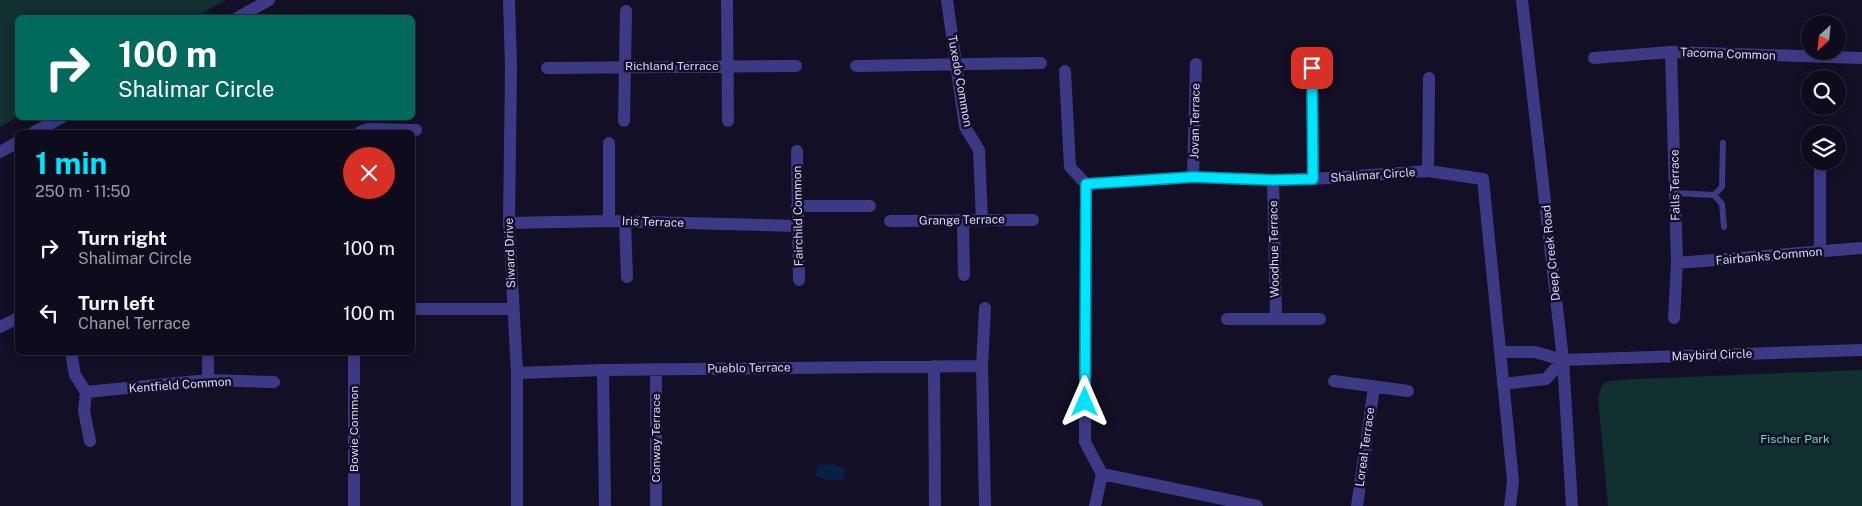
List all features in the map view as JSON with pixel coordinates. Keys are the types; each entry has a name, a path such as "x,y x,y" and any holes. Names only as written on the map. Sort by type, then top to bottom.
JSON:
{"street":[{"path":"242,15 269,0"},
{"name":"Siward Drive","path":"509,0 511,67 509,223 512,308 517,372 517,506"},
{"path":"727,0 728,121"},
{"name":"Tuxedo Common","path":"947,0 965,127 979,150 982,220"},
{"name":"Deep Creek Road","path":"1522,0 1562,360 1572,506"},
{"path":"624,120 626,11"},
{"name":"Tacoma Common","path":"1594,58 1672,52 1862,58"},
{"name":"Falls Terrace","path":"1672,52 1677,263 1674,318"},
{"path":"856,66 1041,63"},
{"name":"Jovan Terrace","path":"1193,177 1196,64"},
{"name":"Richland Terrace","path":"547,68 796,66"},
{"path":"1312,68 1313,179"},
{"path":"1065,71 1070,167 1086,184 1085,442 1102,474 1095,506"},
{"path":"1428,171 1429,78"},
{"path":"38,130 57,120"},
{"path":"365,130 416,130"},
{"path":"608,143 609,221"},
{"path":"0,152 15,144"},
{"name":"Fairchild Common","path":"797,151 799,280"},
{"path":"1820,170 1820,252"},
{"name":"Shalimar Circle","path":"1086,184 1193,177 1273,180 1313,179 1428,171 1484,179 1512,481 1510,506"},
{"name":"Woodhue Terrace","path":"1273,180 1276,318"},
{"path":"797,206 870,206"},
{"path":"963,220 964,275"},
{"name":"Grange Terrace","path":"890,221 1033,220"},
{"name":"Iris Terrace","path":"509,223 609,221 798,226"},
{"path":"625,222 627,277"},
{"name":"Fairbanks Common","path":"1677,263 1862,248"},
{"path":"415,310 512,308"},
{"path":"985,308 982,366 985,506"},
{"path":"1227,319 1320,319"},
{"path":"0,327 15,320"},
{"name":"Maybird Circle","path":"1500,352 1535,352 1562,360 1862,350"},
{"path":"72,355 75,375 86,392 84,411 90,442"},
{"path":"208,355 208,380"},
{"name":"Bowie Common","path":"354,355 354,506"},
{"path":"1503,384 1546,379 1562,360"},
{"path":"934,366 935,506"},
{"name":"Pueblo Terrace","path":"517,372 982,366"},
{"name":"Conway Terrace","path":"656,369 656,506"},
{"path":"603,370 605,506"},
{"name":"Kentfield Common","path":"86,392 208,380 274,382"},
{"path":"1334,381 1408,390"},
{"name":"Loreal Terrace","path":"1357,506 1374,387"},
{"path":"1102,474 1248,505"}],"lane":[{"path":"1714,195 1722,187 1723,143"},
{"path":"1675,192 1714,195 1722,204 1724,227"}],"green space":[{"path":"0,0 226,0 199,15 15,15 15,118 0,127"},
{"name":"Fischer Park","path":"1862,370 1862,506 1608,506 1598,398 1602,385 1608,381"}],"water":[{"path":"833,464 845,468 844,480 824,480 824,478 816,476 817,465"}],"route":[{"path":"1085,402 1086,184 1193,177 1273,180 1313,179 1312,68"}]}
